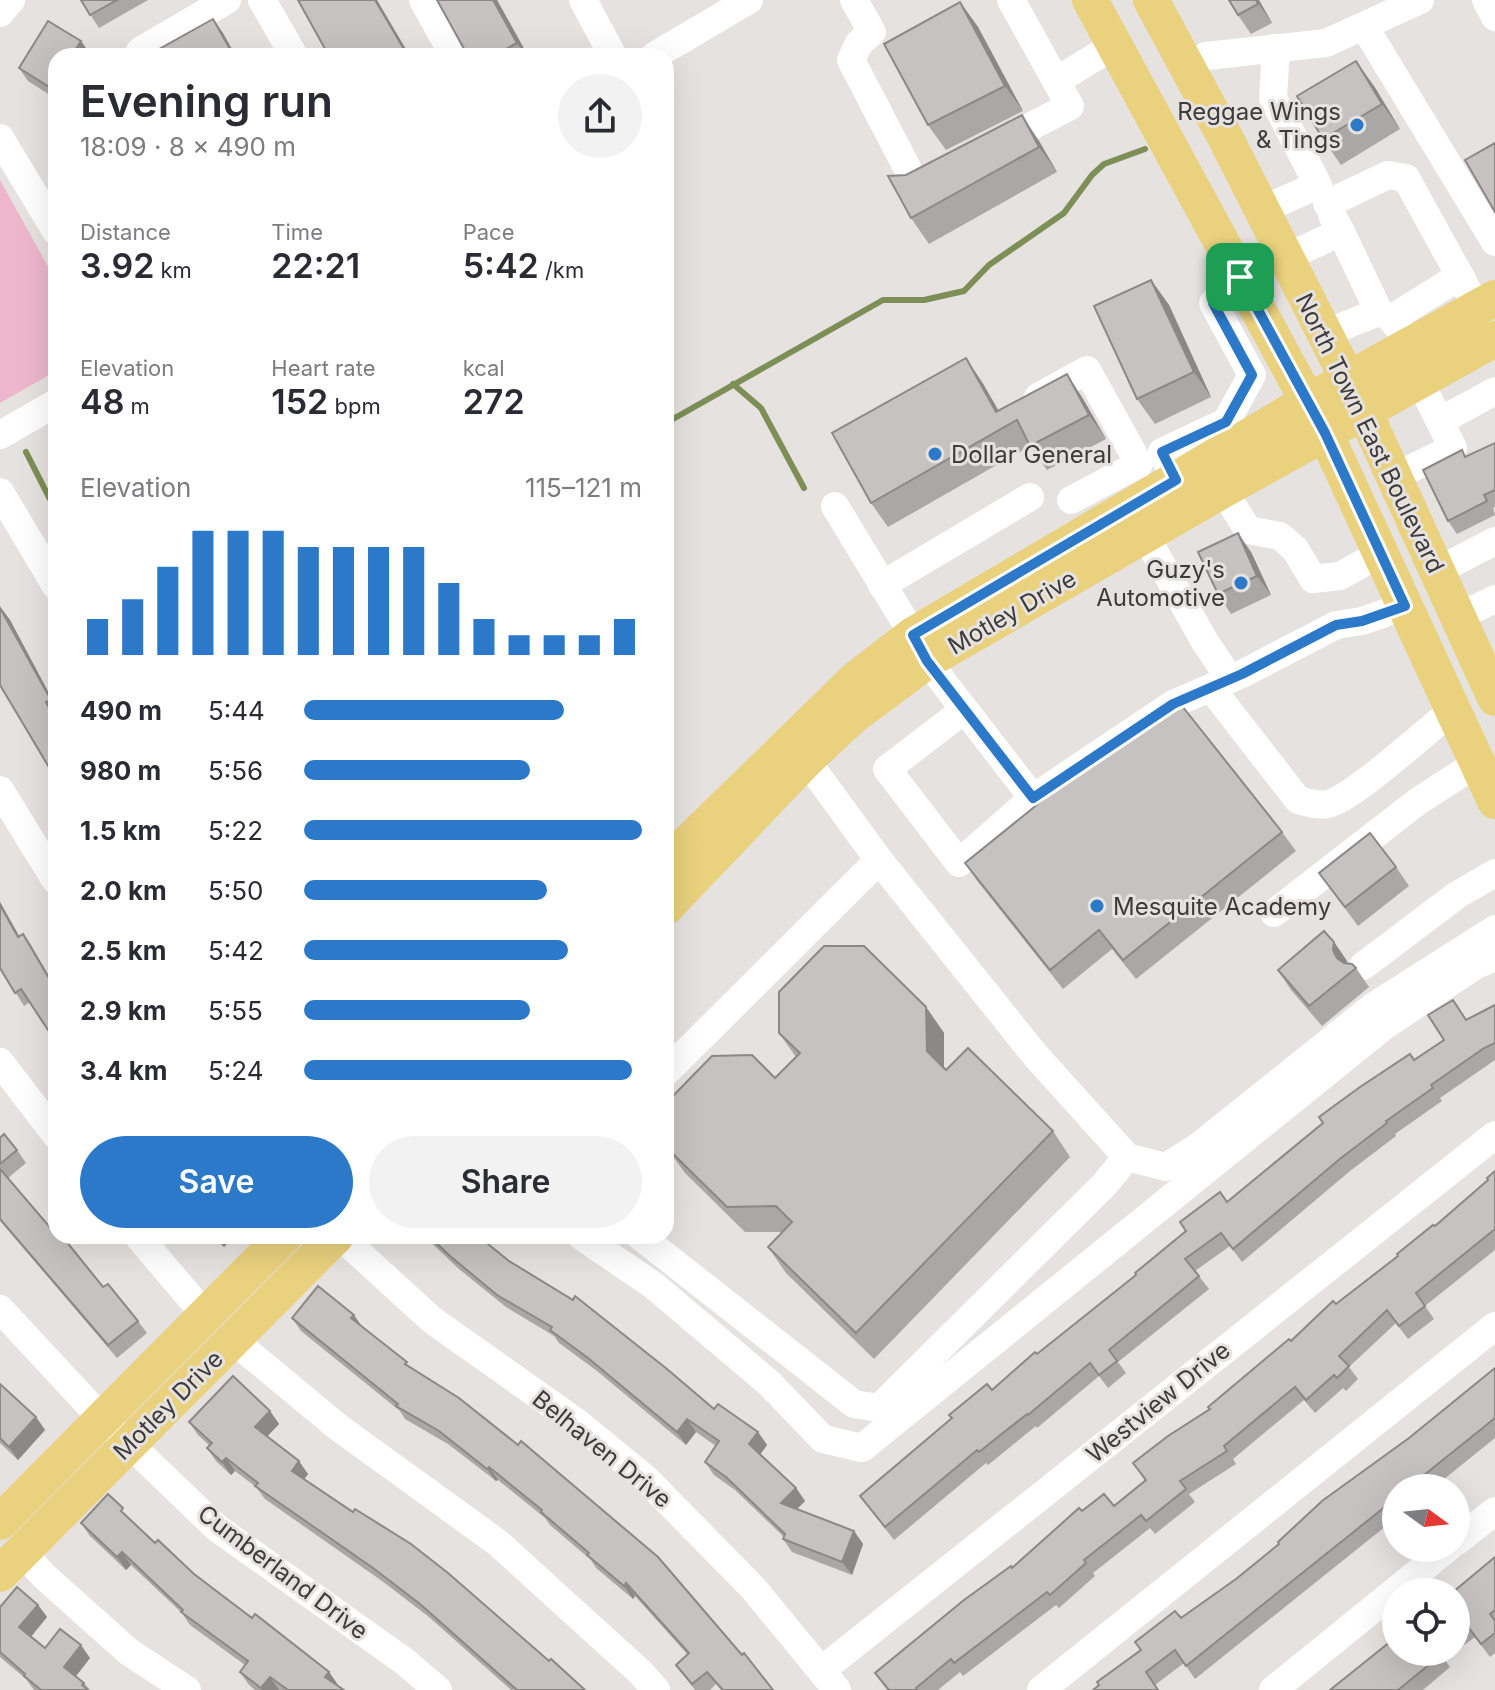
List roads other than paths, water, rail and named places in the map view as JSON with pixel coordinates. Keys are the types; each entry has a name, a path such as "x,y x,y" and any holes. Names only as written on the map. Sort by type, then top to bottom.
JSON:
{"main road":[{"name":"North Town East Boulevard","path":"1090,0 1316,418 1453,710 1486,759 1495,801"},
{"name":"North Town East Boulevard","path":"1151,0 1262,210 1355,396 1495,698"},
{"name":"Motley Drive","path":"1355,396 1394,325 1486,303"},
{"name":"Motley Drive","path":"1122,511 1223,490 1316,418 1355,396 1419,380 1487,343"},
{"name":"Motley Drive","path":"674,856 857,678 920,648 1122,511 1159,465 1316,418"},
{"name":"Motley Drive","path":"674,899 806,760 920,648"},
{"name":"Motley Drive","path":"0,1521 276,1244"},
{"name":"Motley Drive","path":"11,1563 330,1244"}],"street":[{"path":"0,13 11,0"},
{"path":"145,48 227,0"},
{"path":"262,0 289,48"},
{"path":"423,0 450,48"},
{"path":"583,0 609,48"},
{"path":"668,48 749,0"},
{"path":"854,0 872,32 859,43 851,60 916,185 1070,106 1011,0"},
{"path":"1187,67 1206,56 1326,43 1420,0"},
{"path":"1486,0 1495,17"},
{"path":"1364,26 1495,242"},
{"path":"1056,81 1115,45"},
{"path":"1276,48 1273,98 1341,232 1394,325"},
{"path":"0,138 48,218"},
{"path":"1262,210 1388,175 1406,178 1460,276 1486,303"},
{"path":"1285,258 1341,232"},
{"path":"1323,334 1394,325 1460,276"},
{"path":"1032,400 1087,370 1159,465 1226,422 1252,375 1213,303 1240,277"},
{"path":"1487,343 1495,383"},
{"path":"1394,477 1453,448 1419,380"},
{"path":"1440,421 1495,391"},
{"path":"0,435 48,408"},
{"path":"1223,490 1248,530 1280,536 1295,549 1313,579 1340,576 1381,553"},
{"path":"0,492 48,573"},
{"path":"882,585 1030,497"},
{"path":"1071,500 1122,511 1205,642 1220,684 1298,800 1311,805 1327,804 1349,794 1453,710"},
{"path":"835,506 920,648 1033,798"},
{"path":"1437,571 1495,541"},
{"path":"1458,617 1495,599"},
{"path":"964,710 887,769 959,863 1033,798 1173,704 1220,684 1336,625 1362,621 1405,606"},
{"path":"1274,913 1417,802 1486,759"},
{"path":"806,760 879,860 1035,1055 1127,1157 1166,1167 1199,1146 1374,1006 1495,929"},
{"path":"0,790 48,868"},
{"path":"674,1064 879,860"},
{"path":"1363,966 1457,895 1495,873"},
{"path":"593,1244 653,1285 769,1383 823,1439 862,1448 1384,1026 1476,965 1495,957"},
{"path":"0,1062 48,1125"},
{"name":"Westview Drive","path":"829,1680 1495,1135"},
{"path":"650,1244 854,1404 879,1408 1104,1185 1127,1157"},
{"path":"145,1244 205,1315"},
{"name":"Belhaven Drive","path":"347,1244 432,1320 579,1424 646,1479 753,1588 829,1680"},
{"name":"Cumberland Drive","path":"0,1309 104,1419 217,1528 404,1661 438,1690"},
{"path":"1041,1690 1495,1326"},
{"path":"233,1340 338,1427 498,1543 656,1690"},
{"path":"1470,1531 1495,1511"},
{"path":"1273,1690 1431,1562"},
{"path":"11,1563 45,1577 129,1652 187,1690"}],"waterway":[{"path":"674,418 883,300 924,300 964,291 989,265 1064,213 1104,164 1145,149"},
{"path":"733,384 761,408 804,488"},
{"path":"26,452 48,495"}],"place":[{"name":"Reggae Wings & Tings","path":"1357,125"},
{"name":"Dollar General","path":"935,454"},
{"name":"Guzy's Automotive","path":"1241,583"},
{"name":"Mesquite Academy","path":"1097,906"}]}
